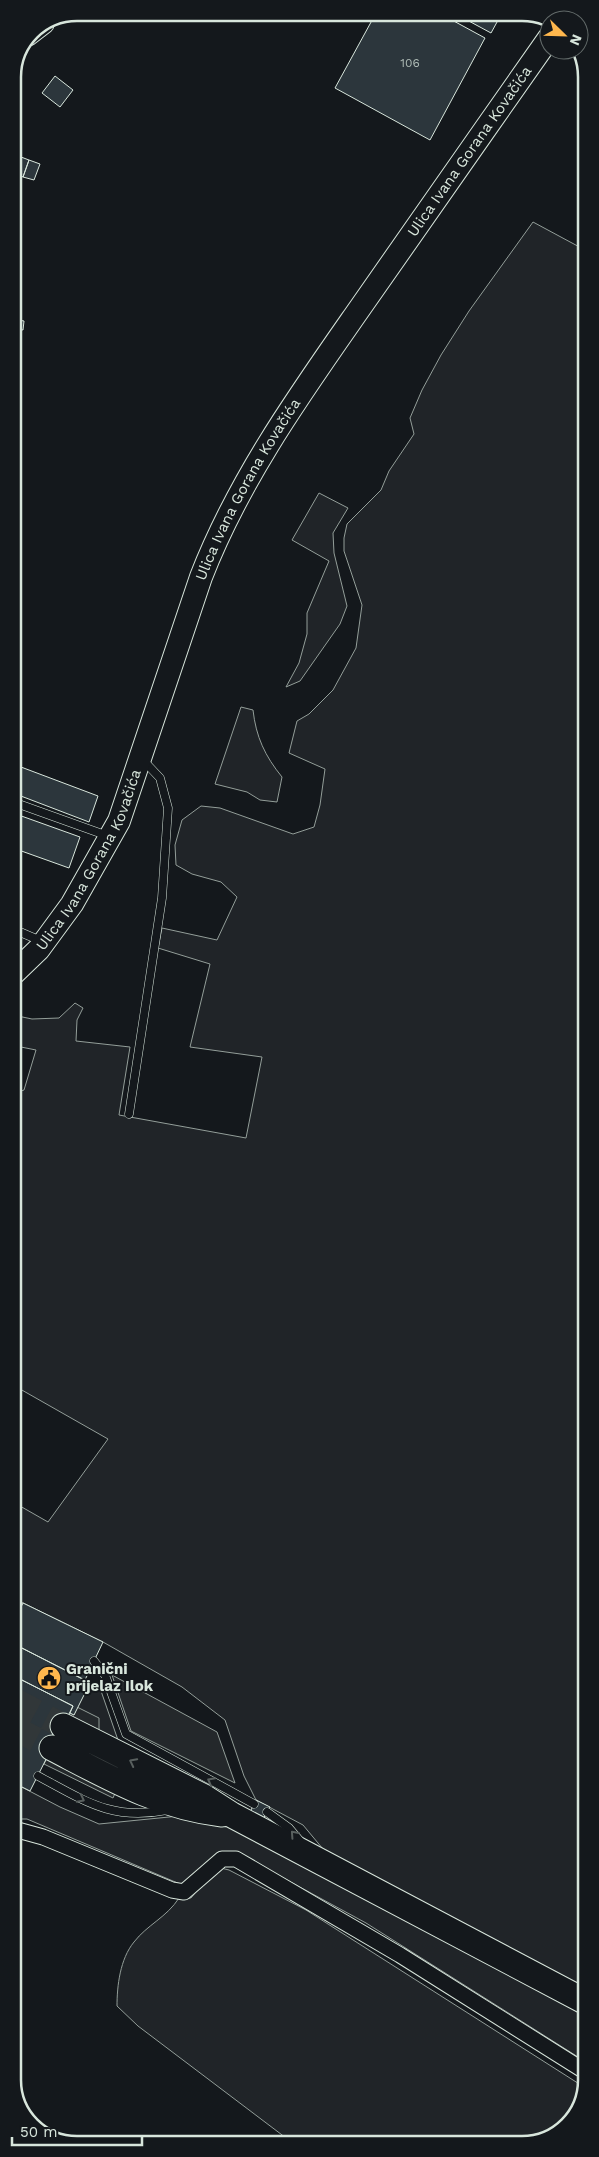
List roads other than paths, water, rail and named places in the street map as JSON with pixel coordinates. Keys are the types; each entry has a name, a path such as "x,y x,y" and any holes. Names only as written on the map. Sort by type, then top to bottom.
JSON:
{"main road":[{"name":"Ulica Ivana Gorana Kovačića","path":"21,966 44,942 72,904 119,821 210,554 252,470 307,384 539,52"},
{"path":"63,1726 204,1797 243,1809 316,1860 578,1998"},
{"path":"52,1748 139,1792 181,1807 243,1809"}],"street":[{"path":"21,1831 43,1837 172,1890 184,1892 197,1883 222,1859 236,1859 400,1955 578,2067"}],"lane":[{"path":"129,1114 162,898 168,808 160,778 140,758"},
{"path":"21,805 110,837"},
{"path":"21,932 44,942"},
{"path":"94,1661 105,1675 126,1734 243,1809"},
{"path":"38,1776 96,1807 113,1812 154,1813 181,1807"},
{"path":"267,1812 290,1828 316,1860"}],"tunnel":[{"path":"21,1704 63,1726"},
{"path":"21,1732 52,1748"}],"place":[{"name":"Granični prijelaz Ilok","path":"49,1678"}]}
